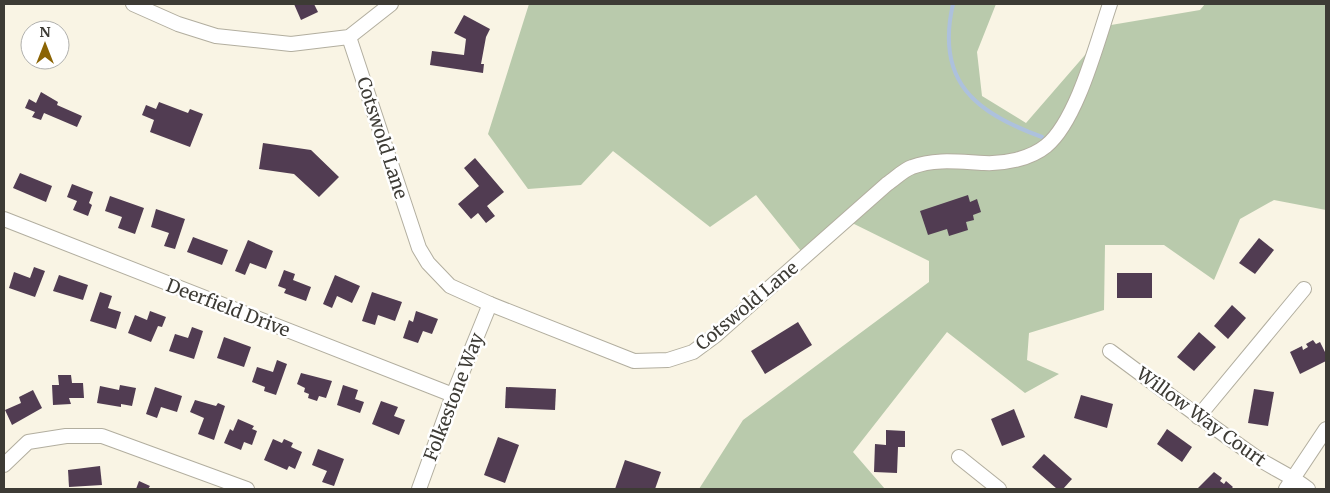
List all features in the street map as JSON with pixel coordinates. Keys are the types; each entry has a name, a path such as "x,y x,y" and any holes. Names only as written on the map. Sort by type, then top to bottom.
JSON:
{"street":[{"path":"133,4 178,24 216,36 291,44 349,37 391,4"},
{"name":"Cotswold Lane","path":"349,37 419,248 428,263 450,286 490,304 634,361 668,360 693,352 716,335 887,184 912,167 939,161 997,163 1025,157 1046,146 1064,124 1080,89 1110,4"},
{"name":"Deerfield Drive","path":"4,220 453,395"},
{"path":"1198,417 1304,289"},
{"name":"Folkestone Way","path":"419,489 453,395 490,304"},
{"name":"Willow Way Court","path":"1110,350 1198,417 1274,470 1290,484 1308,489"},
{"path":"1290,484 1326,429"},
{"path":"4,465 28,442 66,436 102,436 247,489"},
{"path":"959,457 999,489"}],"green space":[{"path":"529,4 996,4 977,52 982,96 1026,123 1111,25 1200,10 1205,4 1326,4 1326,210 1274,200 1240,219 1214,280 1164,245 1105,245 1104,310 1029,333 1027,360 1059,374 1025,393 947,332 853,452 885,489 699,489 743,420 929,282 929,261 840,217 801,251 756,195 710,227 613,151 581,185 528,189 488,134"}],"building":[{"path":"294,4 314,4 318,12 301,20"},
{"path":"464,15 490,29 486,37 481,64 484,64 483,73 430,65 432,51 464,55 466,39 454,33"},
{"path":"41,92 58,102 57,105 82,116 77,127 44,113 41,120 32,117 35,112 25,108 29,99 36,103"},
{"path":"159,102 188,113 190,109 203,114 190,147 150,132 154,120 142,115 146,105 156,109"},
{"path":"263,143 311,150 339,177 319,197 294,174 259,169"},
{"path":"475,158 504,192 487,206 495,216 486,223 478,213 471,219 458,204 479,186 464,168"},
{"path":"20,173 52,186 46,202 13,188"},
{"path":"72,184 93,192 89,203 92,205 88,216 73,210 77,201 67,197"},
{"path":"968,195 970,202 977,199 981,212 973,215 974,220 966,222 968,230 949,236 947,229 928,235 920,211"},
{"path":"110,196 144,208 135,234 118,228 122,217 105,211"},
{"path":"156,209 185,219 175,249 164,246 169,233 151,227"},
{"path":"193,237 228,250 222,265 187,252"},
{"path":"1259,238 1274,250 1255,274 1239,263"},
{"path":"248,240 273,251 266,269 250,263 245,275 235,271"},
{"path":"34,267 45,271 35,297 9,288 14,272 30,278"},
{"path":"284,270 295,274 293,280 311,287 306,301 284,293 286,289 278,286"},
{"path":"1117,273 1152,273 1152,298 1117,298"},
{"path":"59,275 88,285 83,300 53,291"},
{"path":"335,275 360,286 352,303 337,296 332,308 323,304"},
{"path":"100,292 112,296 108,308 121,312 116,329 90,321"},
{"path":"372,292 402,302 395,321 378,315 375,325 362,321"},
{"path":"1232,305 1246,318 1228,339 1214,326"},
{"path":"150,311 166,317 162,327 158,326 151,342 128,333 135,315 147,320"},
{"path":"416,311 438,319 432,334 423,331 418,343 403,338 409,320 413,322"},
{"path":"798,322 812,345 765,374 751,351"},
{"path":"192,327 203,331 194,359 169,351 175,334 188,338"},
{"path":"1199,332 1216,347 1194,371 1177,357"},
{"path":"224,337 251,347 244,367 217,358"},
{"path":"1313,340 1316,344 1320,342 1326,354 1326,361 1300,374 1290,352 1302,346 1303,350 1308,347 1306,344"},
{"path":"277,360 287,364 276,395 264,391 265,387 252,382 257,367 273,372"},
{"path":"301,373 332,381 326,398 319,396 317,401 308,398 309,394 304,392 305,388 297,384"},
{"path":"58,375 71,375 72,383 83,383 84,398 69,398 71,404 53,405 52,385 59,385"},
{"path":"120,385 136,388 132,406 121,404 121,407 97,403 100,386 119,390"},
{"path":"343,385 358,390 355,399 364,402 360,413 337,405"},
{"path":"155,387 182,396 177,412 161,407 157,418 146,414"},
{"path":"506,387 556,389 555,410 505,408"},
{"path":"1254,389 1274,392 1268,426 1248,423"},
{"path":"33,390 42,408 12,425 5,410 21,403 19,397"},
{"path":"1081,395 1113,404 1107,428 1074,418"},
{"path":"195,400 216,406 218,403 225,406 214,440 198,434 204,418 190,412"},
{"path":"381,401 398,407 394,416 405,420 399,435 372,424"},
{"path":"1014,409 1025,437 1002,446 991,419"},
{"path":"238,419 254,426 252,429 257,431 252,445 244,442 241,450 224,443 230,429 233,431"},
{"path":"1167,429 1192,447 1182,462 1157,444"},
{"path":"886,430 905,431 905,447 898,447 897,473 874,472 875,444 886,445"},
{"path":"498,437 519,445 505,483 484,475"},
{"path":"273,439 282,443 284,439 293,443 291,447 302,452 295,469 289,466 287,470 264,460"},
{"path":"318,449 344,459 334,486 322,482 327,471 312,465"},
{"path":"1044,454 1072,479 1063,489 1057,489 1032,467"},
{"path":"625,460 661,472 655,489 615,489"},
{"path":"100,466 102,485 69,487 68,470"},
{"path":"1214,472 1222,478 1220,481 1224,484 1226,481 1233,487 1231,489 1197,489"},
{"path":"139,481 150,486 148,489 136,489"}],"waterway":[{"path":"953,4 949,31 950,54 956,74 966,91 980,105 998,117 1018,128 1042,137"}]}
